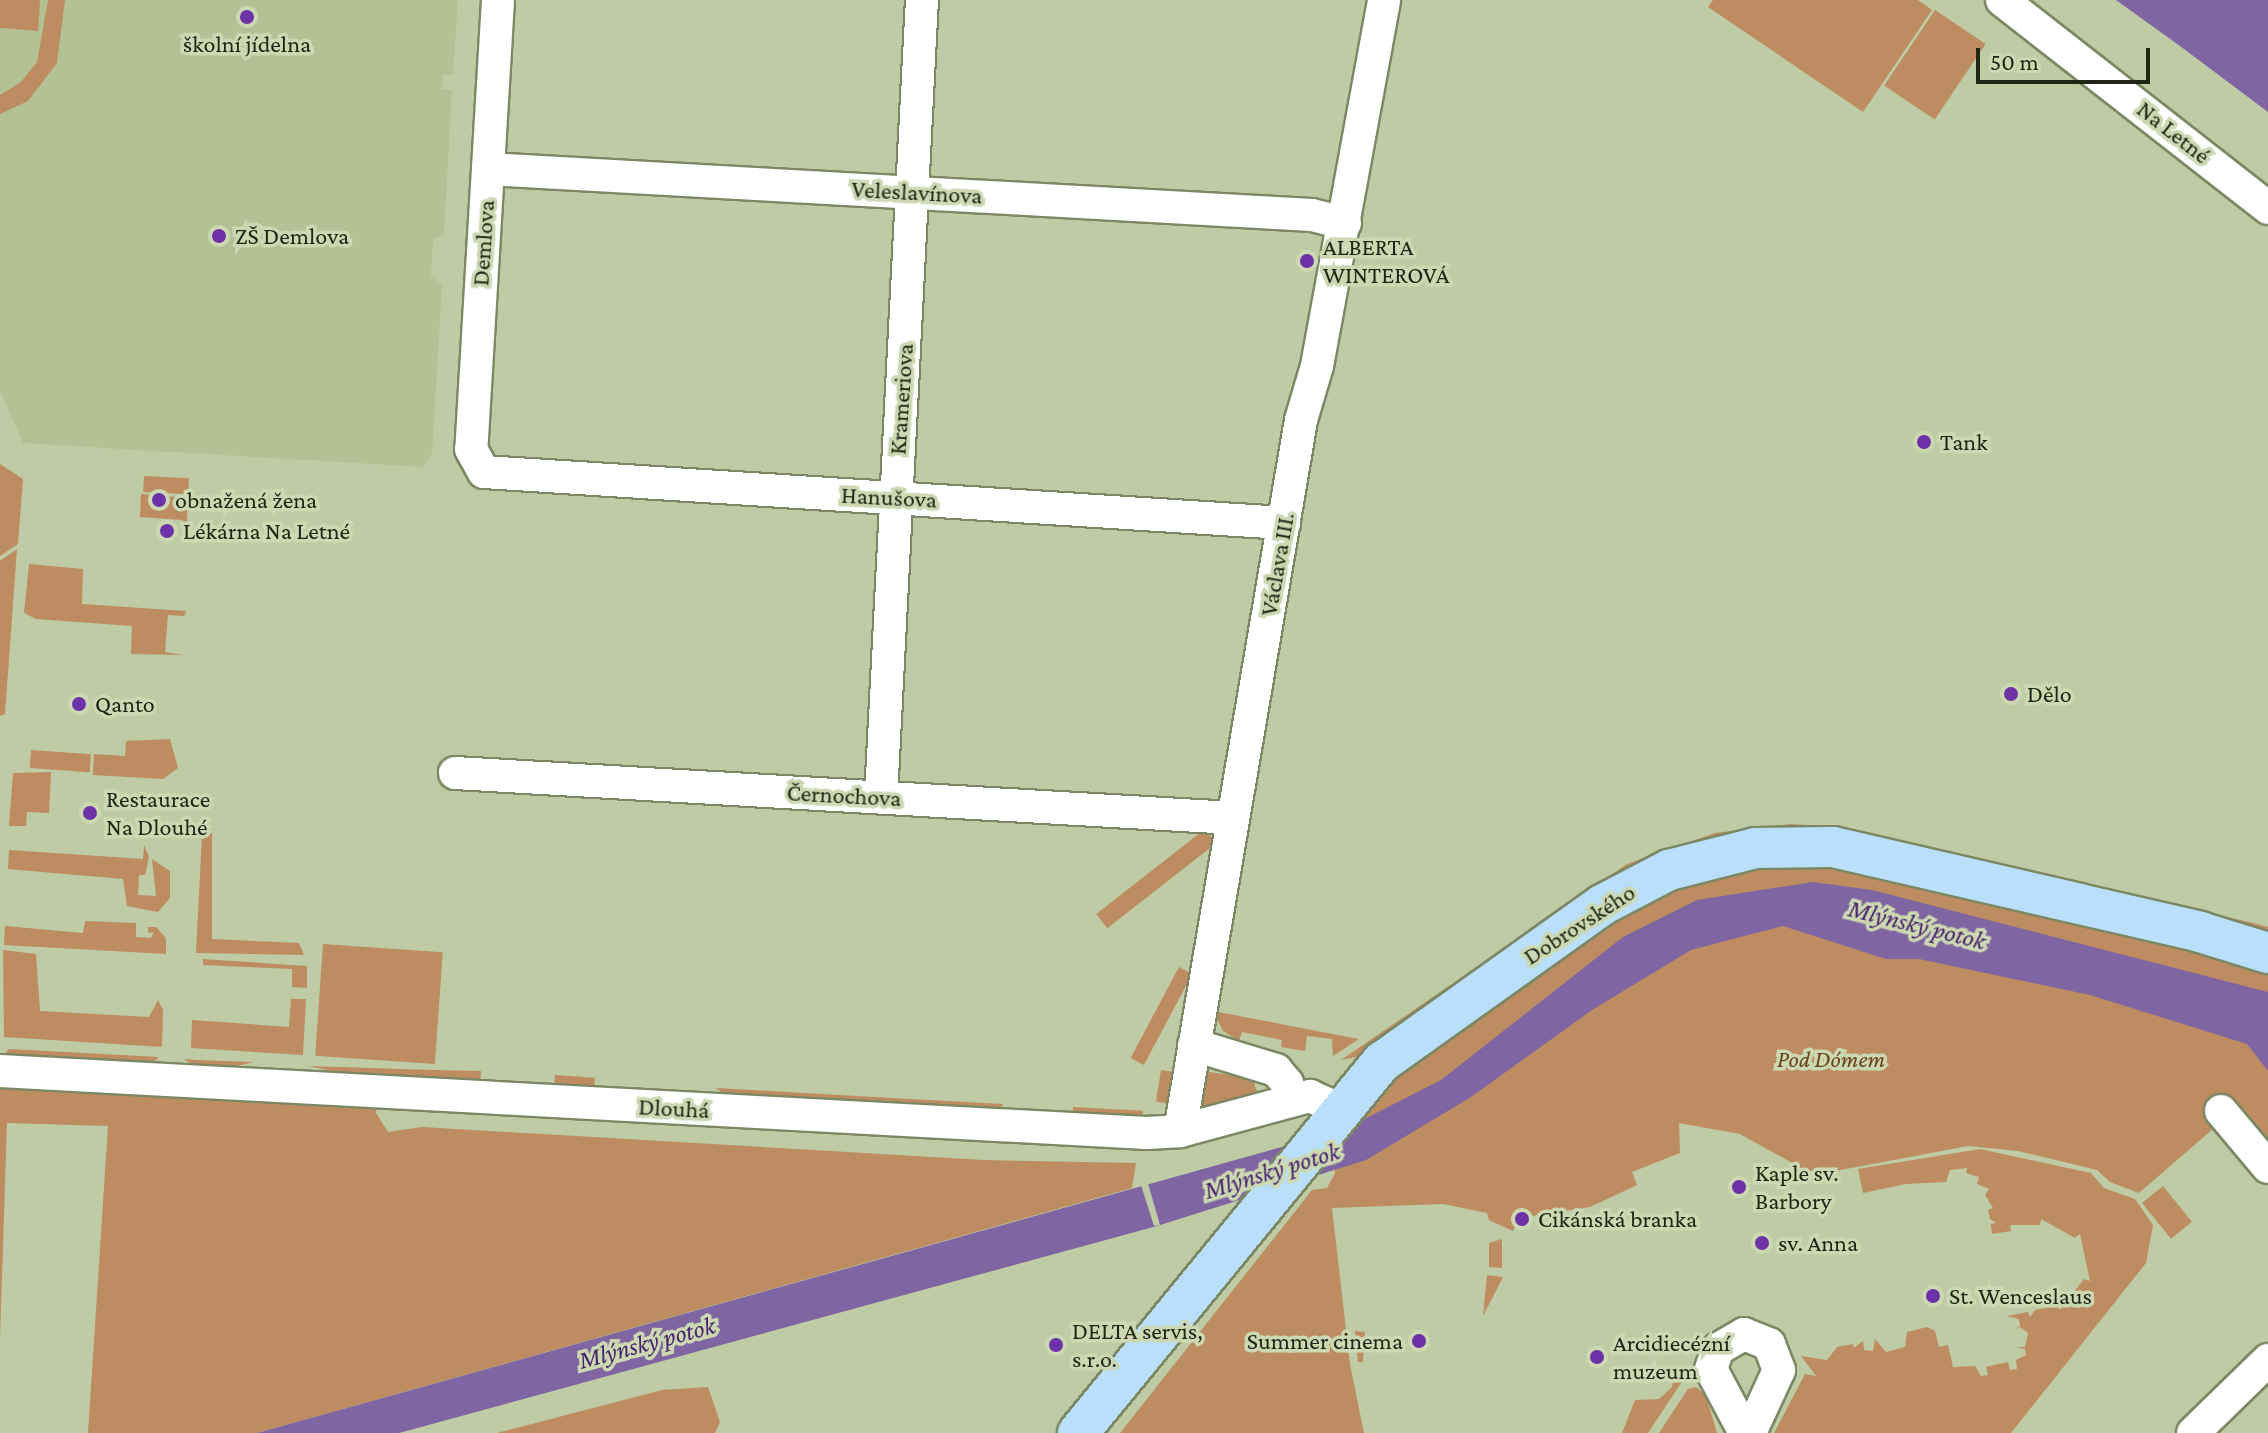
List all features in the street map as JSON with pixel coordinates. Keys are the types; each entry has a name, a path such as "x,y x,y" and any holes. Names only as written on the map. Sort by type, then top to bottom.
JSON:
{"main road":[{"name":"Dobrovského","path":"1078,1433 1328,1122 1404,1043 1602,905 1669,870 1729,852 1796,845 1858,852 2200,932 2268,953"}],"street":[{"name":"Demlova","path":"494,475 479,468 471,449 498,0"},
{"name":"Krameriova","path":"881,797 922,0"},
{"name":"Václava III.","path":"1180,1131 1284,523 1345,223 1384,0"},
{"name":"Na Letné","path":"2002,0 2268,208"},
{"name":"Veleslavínova","path":"488,169 1312,215 1345,223"},
{"name":"Hanušova","path":"494,475 1284,523"},
{"name":"Černochova","path":"455,773 1233,818"},
{"path":"1194,1045 1276,1070 1287,1083 1291,1099"},
{"name":"Dlouhá","path":"0,1071 1146,1133 1180,1131 1291,1099 1322,1097 1328,1122"},
{"path":"2221,1111 2268,1167"},
{"path":"2193,1433 2268,1360"}],"shaded area":[{"name":"ZŠ Demlova","path":"0,0 458,0 453,75 443,75 442,89 452,90 444,233 433,240 431,276 442,286 432,454 423,467 23,443 0,390"}],"green space":[{"path":"0,0 40,0 38,31 0,28"},
{"path":"48,0 65,0 57,63 28,101 0,114 0,95 21,82 37,62"},
{"path":"1713,0 1918,0 1932,10 1863,112 1708,7"},
{"path":"1935,10 1986,44 1935,120 1884,85"},
{"path":"0,464 23,479 18,544 0,556"},
{"path":"144,476 189,478 188,494 143,492"},
{"path":"141,494 188,498 186,543 183,520 140,517"},
{"path":"17,549 5,714 0,716 0,561"},
{"path":"29,564 83,569 82,604 186,611 184,616 168,615 165,652 183,655 131,654 132,626 36,619 24,613"},
{"path":"170,739 178,768 163,779 93,775 94,754 125,756 126,741"},
{"path":"31,750 91,754 90,772 30,768"},
{"path":"51,772 49,813 27,812 26,826 9,826 13,773"},
{"path":"1790,824 1842,827 1801,830 1459,986 1360,1056 1341,1060 1627,864 1715,833"},
{"path":"1205,829 1216,843 1107,928 1096,914"},
{"path":"212,833 212,939 299,943 304,955 196,953 202,835"},
{"path":"1888,837 2257,924 2268,927 2268,935 1897,844"},
{"path":"144,845 149,857 145,875 139,875 138,895 156,896 152,859 170,871 170,898 158,912 127,906 123,879 8,869 9,850 143,859"},
{"name":"Pod Dómem","path":"1803,858 2268,967 2268,1145 2236,1109 2139,1193 2110,1182 2097,1170 2018,1151 1968,1146 1814,1175 1740,1134 1679,1123 1680,1153 1632,1172 1637,1185 1590,1207 1520,1218 1513,1231 1489,1220 1487,1213 1443,1204 1332,1208 1350,1364 1364,1433 1120,1433 1312,1190 1327,1188 1335,1173 1334,1156 1398,1072 1665,881"},
{"path":"85,921 136,923 136,937 151,938 154,932 148,933 148,927 156,927 166,938 166,954 4,945 5,926 83,933"},
{"path":"323,944 443,952 435,1064 315,1056"},
{"path":"3,950 36,954 40,1011 149,1017 158,1000 163,1010 162,1047 4,1037"},
{"path":"203,959 307,966 307,988 292,987 292,969 203,965"},
{"path":"1179,967 1192,974 1144,1065 1131,1058"},
{"path":"291,999 306,999 303,1055 191,1048 192,1020 289,1027"},
{"path":"1213,1011 1359,1039 1333,1056 1332,1039 1307,1036 1305,1051 1281,1047 1282,1040 1242,1032 1239,1041 1223,1031"},
{"path":"9,1049 159,1057 150,1065 1,1058"},
{"path":"184,1059 253,1062 221,1070 196,1068"},
{"path":"309,1066 481,1071 480,1085 357,1077"},
{"path":"1161,1070 1174,1072 1169,1104 1156,1102"},
{"path":"1209,1072 1252,1078 1258,1094 1204,1111 1200,1107"},
{"path":"555,1075 595,1078 594,1092 554,1089"},
{"path":"0,1082 376,1102 376,1113 388,1132 422,1127 983,1160 1136,1163 1132,1188 257,1433 88,1433 108,1126 7,1123 0,1339"},
{"path":"716,1088 1003,1104 998,1113 724,1095"},
{"path":"1073,1107 1143,1111 1142,1121 1072,1117"},
{"path":"1980,1149 2091,1173 2104,1188 2135,1199 2153,1225 2146,1263 2011,1433 1774,1433 1805,1374 1816,1376 1801,1356 1827,1360 1837,1347 1853,1344 1854,1348 1863,1341 1864,1350 1873,1351 1875,1339 1886,1352 1905,1347 1907,1332 1927,1327 1935,1331 1939,1347 1948,1345 1953,1367 1975,1366 1981,1376 1988,1375 1986,1367 2008,1362 2010,1370 2017,1369 2016,1360 2026,1355 2025,1349 2017,1347 2025,1347 2028,1333 2020,1327 2013,1330 2020,1326 2019,1319 2007,1316 2028,1312 2030,1317 2035,1310 2057,1306 2060,1310 2084,1279 2090,1281 2080,1234 2075,1238 2041,1219 2040,1225 2010,1225 2011,1231 1992,1234 1991,1224 1996,1223 1990,1219 1988,1210 1993,1208 1985,1195 1989,1189 1977,1184 1979,1177 1966,1173 1967,1168 1950,1170 1946,1182 1906,1184 1863,1193 1858,1169"},
{"path":"2163,1186 2192,1222 2171,1239 2142,1203"},
{"path":"1502,1239 1502,1268 1489,1267 1489,1243"},
{"path":"1487,1275 1503,1277 1483,1316"},
{"path":"1355,1331 1365,1332 1363,1362 1358,1362"},
{"path":"1675,1374 1683,1380 1648,1433 1622,1433 1635,1400 1659,1399 1672,1387"},
{"path":"708,1387 720,1422 715,1433 497,1433 662,1390"},
{"path":"1696,1387 1706,1396 1717,1433 1659,1433 1688,1389"}],"water":[{"path":"2116,0 2268,0 2268,112 2180,46"},
{"name":"Mlýnský potok","path":"1813,882 1872,890 2268,992 2268,1071 2247,1044 2090,995 1919,959 1886,959 1783,926 1691,950 1592,1010 1471,1097 1366,1160 1157,1226 399,1433 257,1433 1343,1130 1441,1080 1623,937 1697,900"}],"pier":[{"path":"1147,1180 1160,1225 1154,1226 1140,1182"}],"place":[{"name":"školní jídelna","path":"247,17"},
{"name":"ZŠ Demlova","path":"219,236"},
{"name":"ALBERTA WINTEROVÁ","path":"1307,261"},
{"name":"Tank","path":"1924,442"},
{"name":"obnažená žena","path":"159,500"},
{"name":"Lékárna Na Letné","path":"167,531"},
{"name":"Dělo","path":"2011,694"},
{"name":"Qanto","path":"79,704"},
{"name":"Restaurace Na Dlouhé","path":"90,813"},
{"name":"Kaple sv. Barbory","path":"1739,1187"},
{"name":"Cikánská branka","path":"1522,1219"},
{"name":"sv. Anna","path":"1762,1243"},
{"name":"St. Wenceslaus","path":"1933,1296"},
{"name":"Summer cinema","path":"1419,1341"},
{"name":"DELTA servis, s.r.o.","path":"1056,1345"},
{"name":"Arcidiecézní muzeum","path":"1597,1357"}]}
